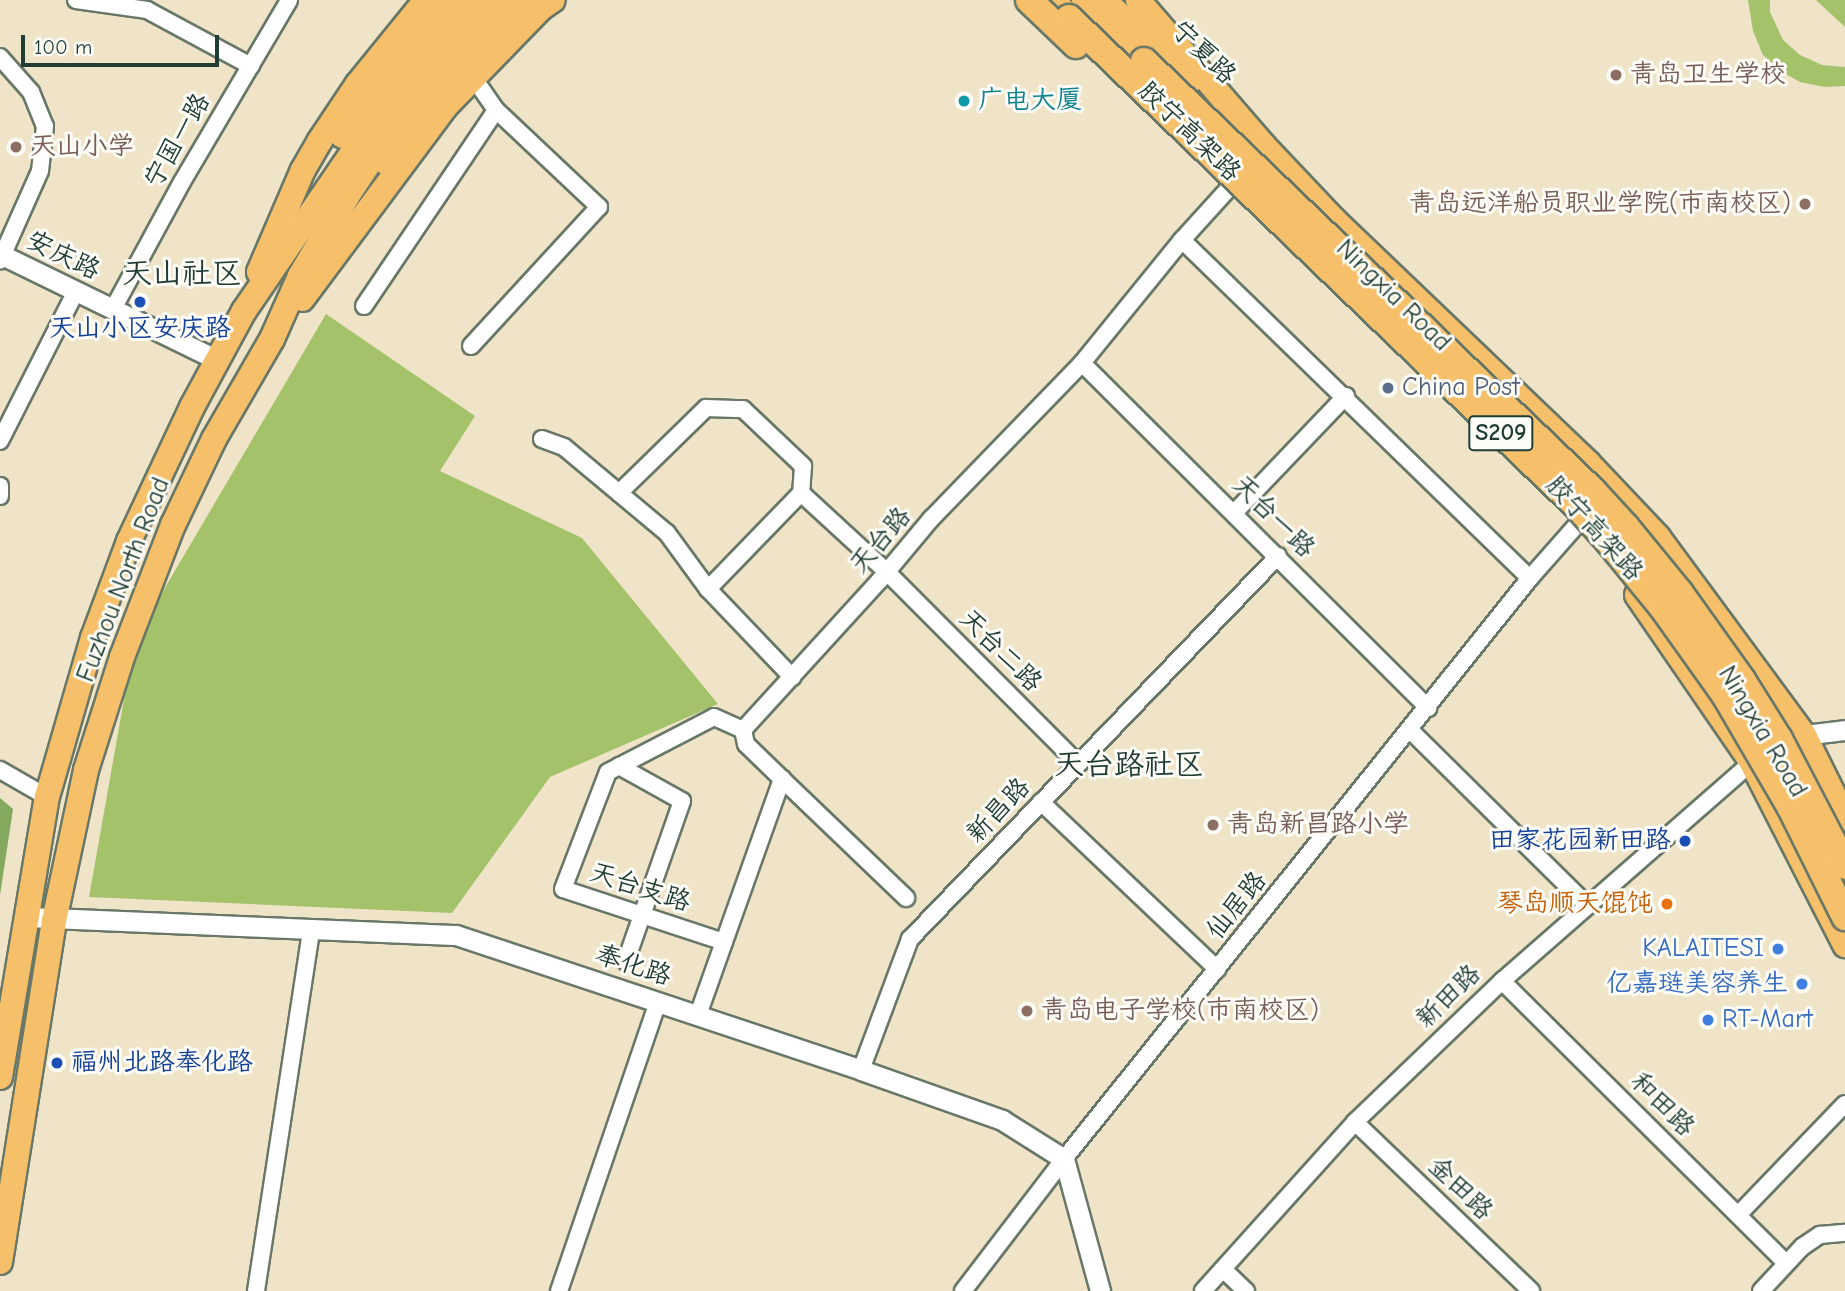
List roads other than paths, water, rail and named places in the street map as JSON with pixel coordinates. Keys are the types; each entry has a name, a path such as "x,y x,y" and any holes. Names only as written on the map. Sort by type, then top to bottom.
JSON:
{"highway":[{"path":"343,135 404,47 447,0"},
{"path":"387,162 439,89 524,0"},
{"path":"1030,0 1156,122 1245,190"},
{"name":"胶宁高架路","path":"1051,0 1245,190 1577,506 1638,576 1687,640 1758,748 1845,917"},
{"name":"胶宁高架路","path":"1085,0 1626,527 1680,593 1742,680 1795,768 1845,866"}],"main road":[{"path":"244,311 266,254 319,142 357,85 426,0"},
{"name":"Fuzhou North Road","path":"0,1077 47,797 93,638 129,541 217,360 244,311 393,93 422,55 474,0"},
{"name":"Fuzhou North Road","path":"0,1262 54,921 86,770 122,657 173,526 214,439 272,339 300,276 375,153 444,58 499,0"},
{"path":"272,339 377,201 414,147 473,76 553,0"},
{"name":"Ningxia Road","path":"1044,0 1245,190 1579,522 1648,608 1751,761 1845,945"},
{"name":"宁夏路","path":"1104,0 1212,103 1264,146"},
{"name":"Ningxia Road","path":"1138,0 1264,146 1335,221 1611,488 1658,537 1804,735 1845,818"},
{"path":"266,254 343,135"},
{"path":"308,290 387,162"}],"street":[{"path":"76,0 150,5 251,66"},
{"name":"宁国一路","path":"113,309 289,0"},
{"path":"0,57 31,92 45,126 40,171 1,257"},
{"path":"471,346 599,207 496,110 473,76"},
{"path":"364,306 496,110"},
{"name":"天台路","path":"743,730 887,572 931,519 1082,363 1182,240 1245,190 1264,146"},
{"path":"1182,240 1346,396 1530,578"},
{"name":"安庆路","path":"1,257 217,360"},
{"path":"0,441 76,291"},
{"name":"天台一路","path":"1082,363 1428,708"},
{"path":"1234,513 1346,396"},
{"path":"619,493 706,408 743,409 803,466 800,494 708,589"},
{"path":"542,439 564,446 667,533 708,589 792,677"},
{"path":"0,486 0,496"},
{"name":"仙居路","path":"963,1291 1064,1159 1530,578 1611,488"},
{"name":"天台二路","path":"800,494 887,572 1078,764"},
{"name":"新昌路","path":"861,1070 910,939 1278,556"},
{"name":"天台支路","path":"724,942 563,889 608,772 714,717 743,730"},
{"path":"743,730 747,744 906,898"},
{"path":"1410,730 1587,905"},
{"path":"1804,735 1845,730"},
{"name":"新田路","path":"1203,1291 1355,1122 1502,981 1751,761 1804,735"},
{"path":"620,766 682,801 626,961"},
{"path":"0,771 47,797"},
{"path":"698,1016 782,779"},
{"path":"1041,802 1217,969"},
{"name":"奉化路","path":"25,917 54,921 456,936 861,1070 1002,1120 1064,1159"},
{"path":"256,1291 311,930"},
{"name":"和田路","path":"1502,981 1787,1264"},
{"path":"559,1291 659,1002"},
{"path":"1738,1215 1845,1104"},
{"name":"金田路","path":"1355,1122 1531,1291"},
{"path":"1064,1159 1100,1291"},
{"path":"1761,1291 1802,1247 1820,1235 1845,1233"},
{"path":"1223,1269 1246,1291"}],"place":[{"name":"青岛卫生学校","path":"1616,75"},
{"name":"广电大厦","path":"964,101"},
{"name":"天山小学","path":"16,147"},
{"name":"青岛远洋船员职业学院(市南校区)","path":"1805,204"},
{"name":"天山小区安庆路","path":"140,302"},
{"name":"China Post","path":"1388,388"},
{"name":"青岛新昌路小学","path":"1213,825"},
{"name":"田家花园新田路","path":"1685,841"},
{"name":"琴岛顺天馄饨","path":"1667,904"},
{"name":"KALAITESI","path":"1778,949"},
{"name":"亿嘉琏美容养生","path":"1802,984"},
{"name":"青岛电子学校(市南校区)","path":"1027,1011"},
{"name":"RT-Mart","path":"1708,1020"},
{"name":"福州北路奉化路","path":"57,1063"}],"district":[{"name":"天山社区","path":"182,274"},
{"name":"天台路社区","path":"1129,765"}]}
